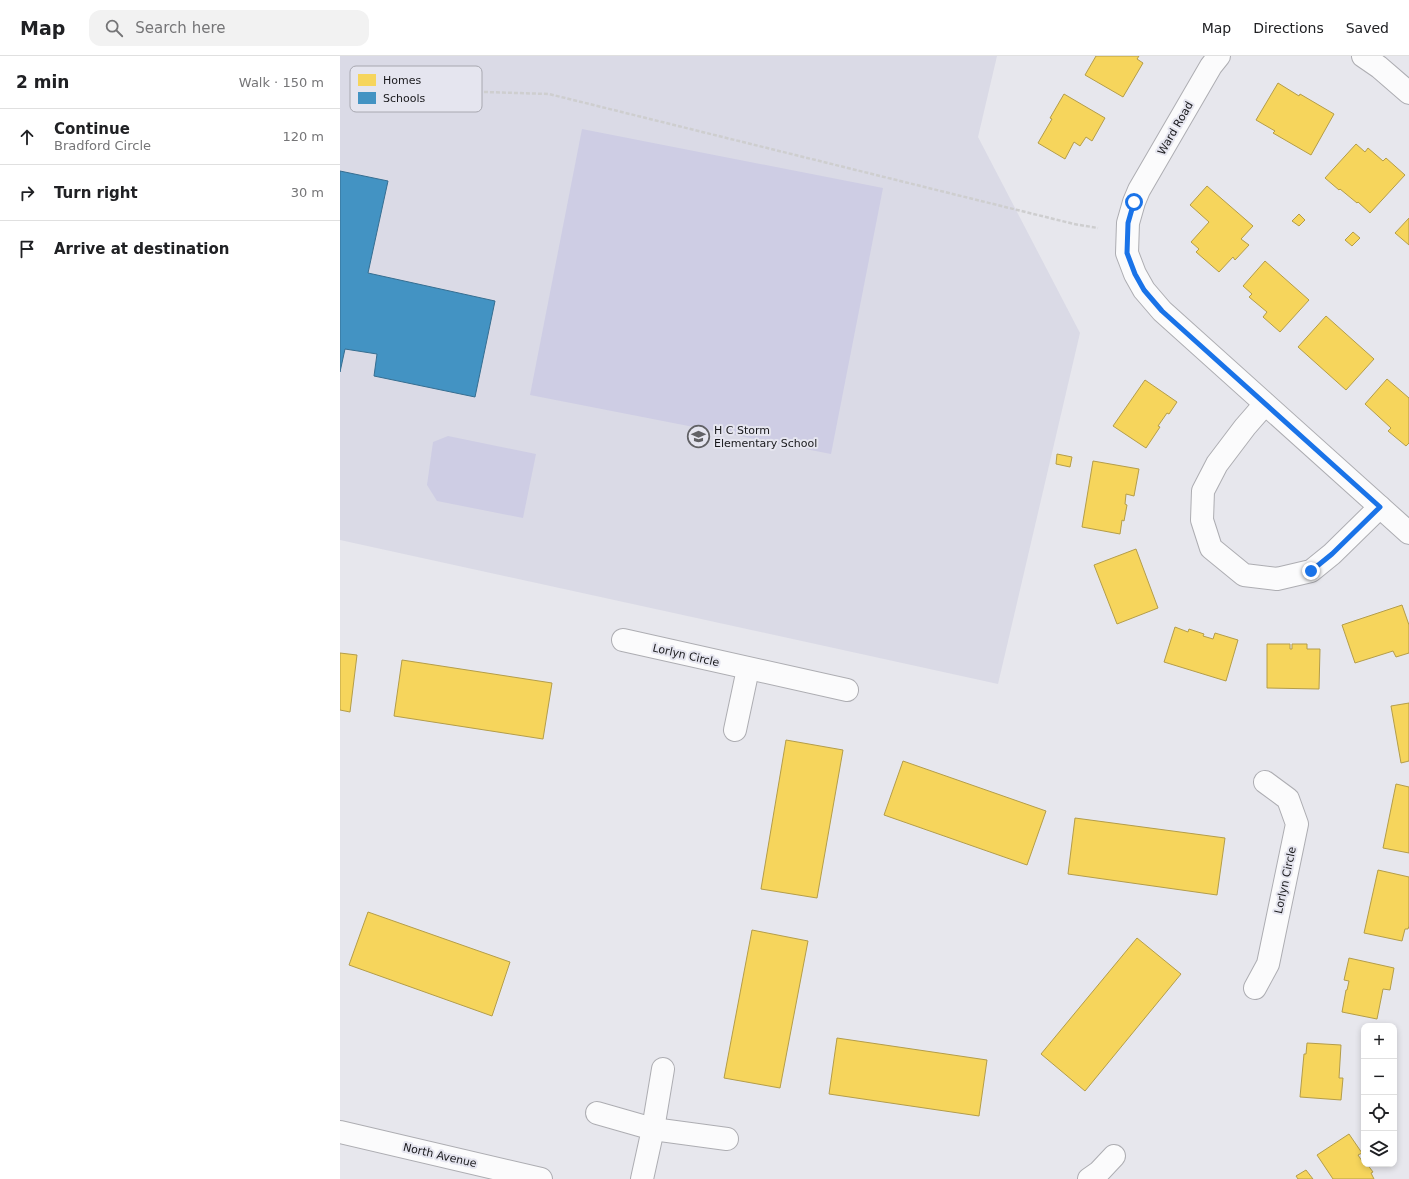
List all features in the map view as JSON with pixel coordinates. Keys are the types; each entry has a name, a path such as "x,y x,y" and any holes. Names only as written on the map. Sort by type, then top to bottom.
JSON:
{"street":[{"name":"Ward Road","path":"1219,56 1211,66 1163,148 1139,190 1134,202 1128,223 1127,253 1135,274 1144,290 1162,311 1409,533"},
{"path":"1363,56 1379,67 1409,93"},
{"path":"1265,404 1245,427 1217,464 1203,491 1202,520 1211,548 1244,575 1277,579 1311,571 1332,554 1380,507"},
{"name":"Lorlyn Circle","path":"623,640 847,690"},
{"path":"735,730 748,669"},
{"name":"Lorlyn Circle","path":"1255,988 1268,964 1297,824 1288,798 1265,782"},
{"path":"642,1179 653,1129 663,1069"},
{"path":"597,1113 653,1129 727,1139"},
{"name":"North Avenue","path":"340,1132 541,1179"},
{"path":"1089,1179 1099,1172 1114,1156"}],"path":[{"path":"482,92 549,94 1074,224 1098,228"}],"shaded area":[{"name":"H C Storm Elementary School","path":"340,56 997,56 978,137 1080,333 998,684 340,540"},
{"path":"582,129 883,188 831,454 530,395"},
{"path":"448,436 536,454 523,518 437,501 427,485 433,442"}],"building: Homes":[{"path":"1096,56 1139,56 1137,59 1143,63 1123,97 1085,75"},
{"path":"1278,83 1299,96 1300,94 1334,114 1311,155 1273,133 1275,131 1256,120"},
{"path":"1064,94 1105,118 1092,141 1086,137 1080,146 1074,142 1065,159 1038,143"},
{"path":"1356,144 1365,152 1368,148 1383,161 1386,158 1405,175 1370,213 1358,202 1357,203 1340,189 1339,190 1325,178"},
{"path":"1207,186 1253,226 1241,239 1249,245 1235,260 1233,257 1219,272 1196,252 1199,249 1191,242 1209,222 1190,205"},
{"path":"1299,214 1305,220 1299,226 1292,221"},
{"path":"1409,218 1409,245 1395,233"},
{"path":"1353,232 1360,238 1352,246 1345,240"},
{"path":"1265,261 1309,300 1280,332 1263,317 1267,312 1249,297 1252,294 1243,286"},
{"path":"1326,316 1374,359 1346,390 1298,347"},
{"path":"1387,379 1409,398 1409,443 1406,446 1388,431 1391,428 1365,404"},
{"path":"1145,380 1177,402 1158,426 1160,427 1146,448 1113,426"},
{"path":"1057,454 1072,457 1070,467 1056,464"},
{"path":"1093,461 1139,469 1134,496 1126,494 1125,504 1127,505 1124,521 1122,520 1120,534 1082,527"},
{"path":"1136,549 1158,608 1117,624 1094,565"},
{"path":"1402,605 1409,625 1409,653 1396,657 1393,651 1355,663 1342,625"},
{"path":"1175,627 1188,632 1189,629 1213,639 1215,633 1238,640 1226,681 1164,662"},
{"path":"1267,644 1290,644 1290,649 1292,649 1292,644 1307,644 1307,649 1320,649 1319,689 1267,688"},
{"path":"340,653 357,655 350,712 340,710"},
{"path":"402,660 552,683 543,739 394,716"},
{"path":"1409,703 1409,761 1401,763 1391,706"},
{"path":"786,740 843,750 817,898 761,889"},
{"path":"903,761 1046,811 1027,865 884,815"},
{"path":"1396,784 1409,787 1409,853 1383,848"},
{"path":"1075,818 1225,838 1217,895 1068,874"},
{"path":"1378,870 1409,877 1409,926 1408,929 1405,929 1402,941 1364,933"},
{"path":"368,912 510,962 492,1016 349,965"},
{"path":"752,930 808,941 780,1088 724,1078"},
{"path":"1137,938 1181,974 1085,1091 1041,1054"},
{"path":"1349,958 1394,968 1390,990 1383,989 1377,1019 1342,1012 1349,981 1344,980"},
{"path":"837,1038 987,1060 979,1116 829,1094"},
{"path":"1307,1043 1341,1045 1339,1078 1343,1078 1341,1100 1300,1097 1304,1054 1306,1054"},
{"path":"1349,1134 1361,1152 1361,1154 1358,1155 1361,1160 1361,1167 1369,1167 1373,1172 1371,1173 1374,1179 1333,1179 1317,1155"},
{"path":"1306,1170 1313,1179 1298,1179 1296,1176"}],"building: Schools":[{"path":"340,171 388,181 368,273 495,301 475,397 374,376 377,354 345,349 340,372"}],"place":[{"name":"H C Storm Elementary School","path":"698,436"}],"route":[{"path":"1134,202 1128,223 1127,253 1135,274 1144,290 1162,311 1380,507 1332,554 1311,571"}]}
